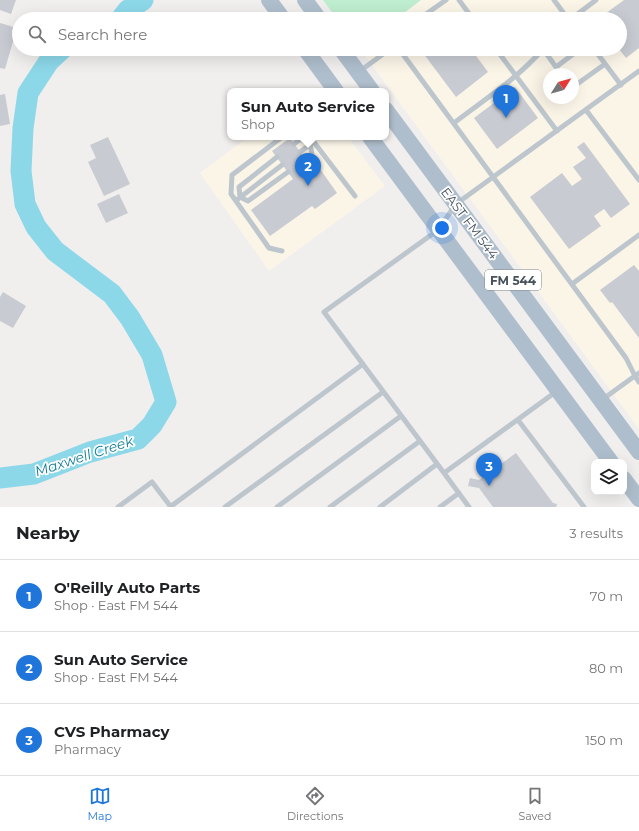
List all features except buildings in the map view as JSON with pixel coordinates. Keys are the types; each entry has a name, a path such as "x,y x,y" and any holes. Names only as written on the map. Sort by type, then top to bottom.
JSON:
{"main road":[{"path":"269,0 278,12"},
{"path":"305,0 314,12"},
{"path":"310,56 334,88"},
{"path":"349,60 370,88"},
{"name":"EAST FM 544","path":"389,114 639,452"},
{"name":"FM 544","path":"372,140 609,459"},
{"path":"627,483 639,499"}],"lane":[{"path":"429,12 446,0"},
{"path":"459,0 468,12"},
{"path":"554,0 563,12"},
{"path":"580,12 596,0"},
{"path":"349,60 364,56"},
{"path":"404,56 626,358 637,374 639,382"},
{"path":"501,56 557,131"},
{"path":"454,123 516,76 537,56"},
{"path":"548,56 556,67 571,56"},
{"path":"599,56 621,85"},
{"path":"579,83 605,64"},
{"path":"469,507 324,312 438,230 456,204 639,71"},
{"path":"586,110 639,180"},
{"path":"278,140 232,175 231,194 238,199 269,248 282,251"},
{"path":"294,144 299,140"},
{"path":"303,140 312,143 354,196"},
{"path":"304,160 312,154 311,140"},
{"path":"300,152 312,143"},
{"path":"238,199 239,187 276,157"},
{"path":"238,199 282,165"},
{"path":"238,199 248,201 288,172"},
{"path":"572,284 639,235"},
{"path":"118,507 152,482 170,507 363,364"},
{"path":"601,400 637,374"},
{"path":"444,473 558,390"},
{"path":"225,507 383,392"},
{"path":"277,507 401,416"},
{"path":"518,420 584,507"},
{"path":"330,507 420,441"},
{"path":"380,507 437,464"},
{"path":"440,507 459,493"}],"shaded area":[{"path":"421,0 639,0 639,429 389,88 365,56 627,56 627,12 405,12"},
{"path":"244,140 350,140 385,186 269,271 200,173"}],"green space":[{"path":"323,0 421,0 405,12 332,12"}],"waterway":[{"name":"Maxwell Creek","path":"126,12 143,0"},
{"name":"Maxwell Creek","path":"0,478 34,474 90,452 138,439 152,425 166,402 152,355 130,318 112,294 55,251 36,227 25,204 21,171 23,128 28,93 49,61 54,56"}],"place":[{"name":"O'Reilly Auto Parts","path":"506,118"},
{"name":"Sun Auto Service","path":"308,186"},
{"name":"CVS Pharmacy","path":"489,486"}]}
